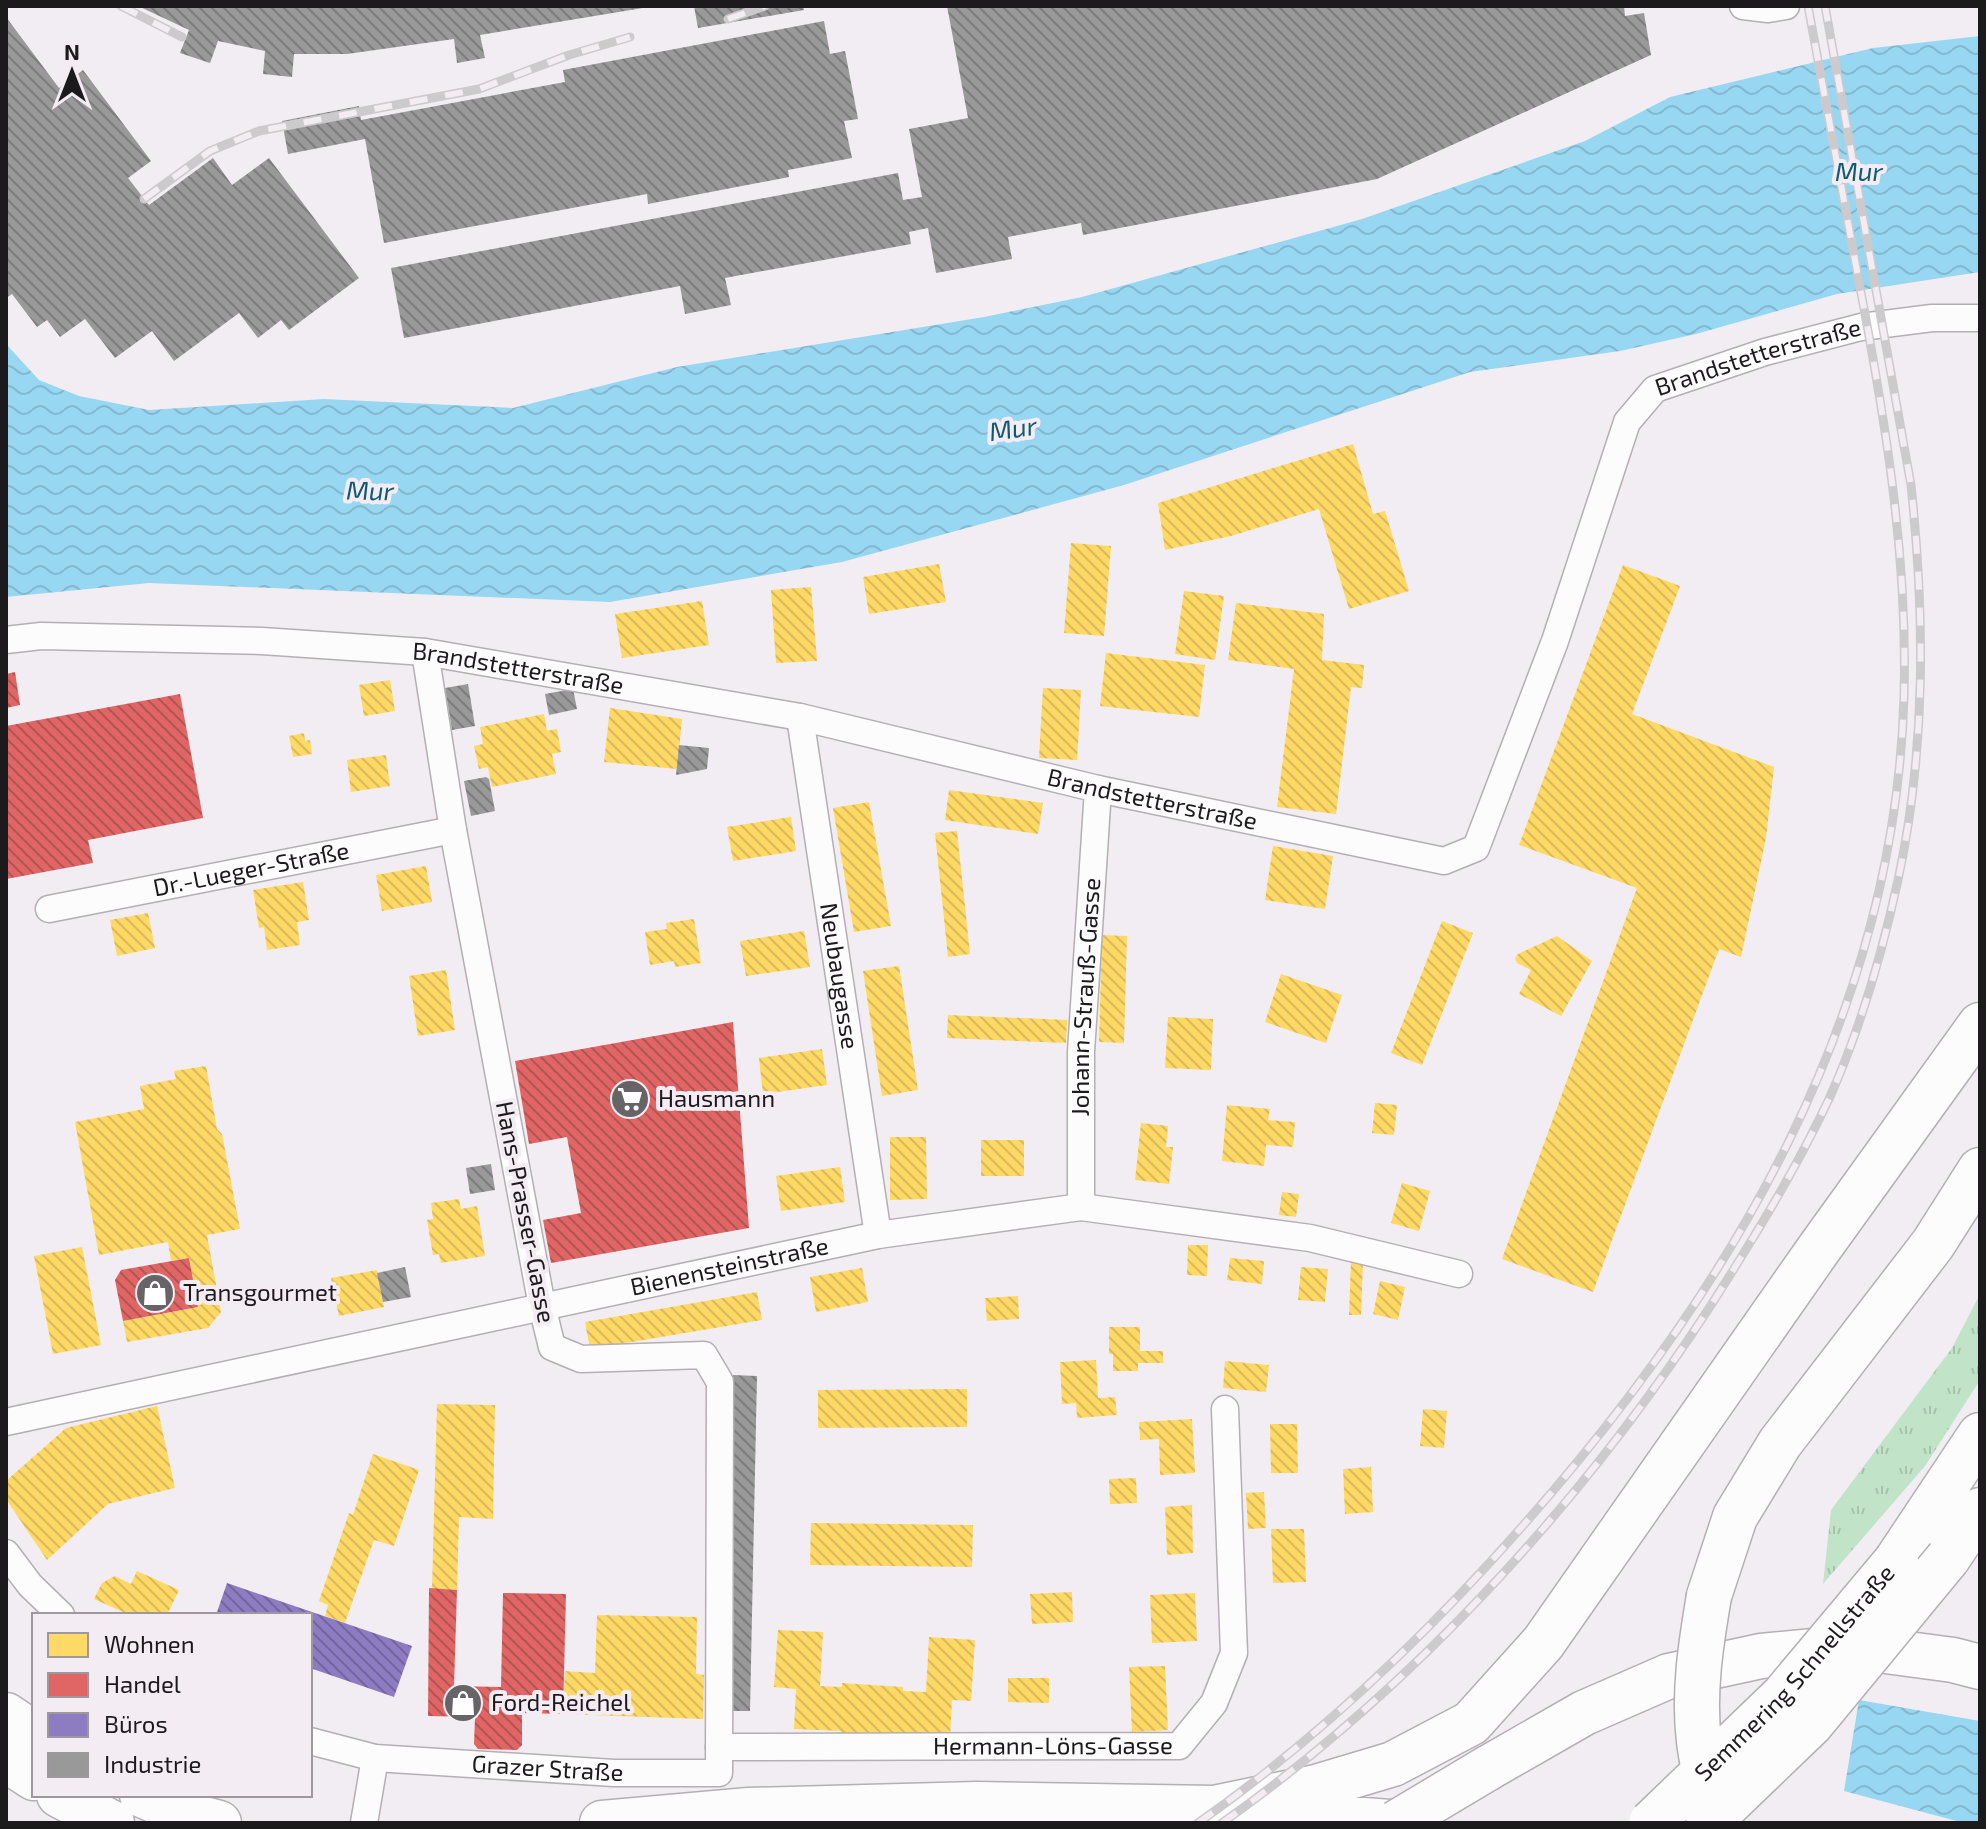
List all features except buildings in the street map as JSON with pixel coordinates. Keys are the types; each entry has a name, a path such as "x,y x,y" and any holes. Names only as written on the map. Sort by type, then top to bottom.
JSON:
{"highway":[{"path":"1214,1808 1316,1787 1393,1764 1471,1723 1543,1643 1980,1025"},
{"path":"1718,1823 1708,1794 1698,1727 1700,1648 1709,1596 1735,1517 1780,1443 1933,1244 1980,1170"},
{"name":"Semmering Schnellstraße","path":"1651,1823 1783,1696 1896,1561 1980,1435"},
{"name":"Semmering Schnellstraße","path":"1708,1823 1811,1724 1948,1558 1980,1510"},
{"path":"1396,1823 1584,1713 1669,1676 1761,1656 1856,1647 1953,1660 1980,1667"},
{"path":"6,1715 32,1733"},
{"path":"6,1760 32,1777"},
{"path":"63,1797 112,1823"},
{"path":"147,1797 186,1814 219,1823"},
{"path":"602,1823 749,1810 977,1804 1214,1808 1402,1823"}],"street":[{"path":"1743,6 1768,9 1786,6"},
{"name":"Brandstetterstraße","path":"6,640 41,636 262,641 425,652 800,717 1098,789 1444,861 1476,848 1555,641 1627,422 1655,389 1778,348 1861,327 1932,318 1980,318"},
{"name":"Hans-Prasser-Gasse","path":"425,652 453,830 552,1347 581,1359 704,1355 720,1382 719,1760"},
{"name":"Neubaugasse","path":"800,717 878,1235"},
{"name":"Johann-Strauß-Gasse","path":"1081,1207 1081,1052 1098,789"},
{"name":"Dr.-Lueger-Straße","path":"49,909 453,830"},
{"name":"Bienensteinstraße","path":"6,1422 878,1235 1081,1207 1310,1238 1459,1274"},
{"name":"Hermann-Löns-Gasse","path":"719,1760 1179,1746 1214,1703 1234,1653 1225,1409"},
{"path":"6,1553 30,1585 59,1613"},
{"name":"Grazer Straße","path":"312,1742 375,1758 614,1773 719,1760"},
{"path":"364,1823 375,1758"}],"green space":[{"path":"1980,1294 1980,1380 1925,1466 1823,1584 1831,1510 1952,1348"}],"water":[{"name":"Mur","path":"1980,36 1980,272 1837,294 1696,334 1620,351 1470,372 1124,485 842,562 610,602 149,583 6,597 6,344 39,380 79,396 149,410 324,399 513,408 677,367 984,317 1082,297 1362,219 1585,141 1670,97 1873,48"},
{"path":"1859,1700 1980,1721 1980,1823 1964,1823 1844,1791"}],"railway":[{"path":"121,6 182,37"},
{"path":"728,19 765,6"},
{"path":"1198,1823 1287,1755 1372,1682 1490,1563 1602,1432 1671,1339 1734,1242 1789,1141 1835,1036 1870,927 1894,813 1904,696 1904,644 1898,540 1886,436 1808,6"},
{"path":"1222,1823 1298,1766 1371,1704 1442,1637 1509,1567 1573,1493 1689,1339 1752,1240 1819,1120 1860,1019 1898,880 1914,782 1920,683 1919,584 1911,485 1825,6"},
{"path":"144,199 210,151 259,131 479,89 569,55 630,37"}],"place":[{"name":"Hausmann","path":"630,1099"},
{"name":"Transgourmet","path":"155,1293"},
{"name":"Ford-Reichel","path":"463,1703"}]}
